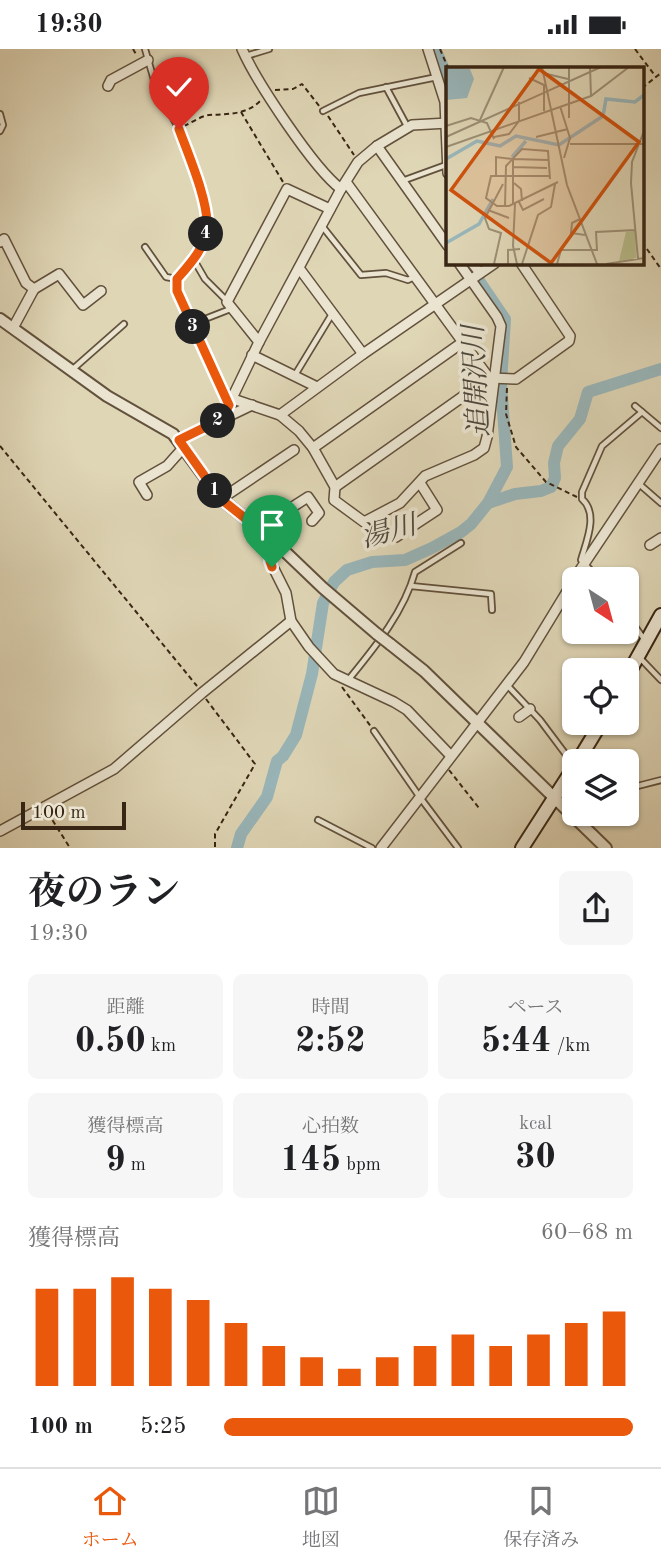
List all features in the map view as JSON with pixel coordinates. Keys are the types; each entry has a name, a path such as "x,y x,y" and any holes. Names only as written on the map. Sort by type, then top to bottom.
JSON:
{"main road":[{"path":"638,657 661,615"},
{"path":"522,848 562,785"}],"street":[{"path":"222,419 259,342 358,162 377,146 408,127 446,123 445,101 428,49"},
{"path":"244,53 267,92 334,184 343,185 464,342 499,379"},
{"path":"108,86 111,80 145,61"},
{"path":"377,146 446,245"},
{"path":"259,342 230,305 287,189 330,209"},
{"path":"0,242 4,239 26,283 34,289"},
{"path":"460,264 475,276"},
{"path":"231,402 252,405 279,415 292,424 313,448 335,487 334,500 364,522 400,503 425,477 484,448 499,379 501,325 475,276 472,264"},
{"path":"279,415 363,353 493,264"},
{"path":"335,487 499,379 516,379 569,341 570,336 522,264"},
{"path":"299,268 363,353"},
{"path":"13,328 34,289 60,274 83,305 101,291"},
{"path":"0,319 107,396 168,430 221,499 276,543 340,603 425,671 606,848"},
{"path":"313,448 464,342"},
{"path":"253,355 317,387"},
{"path":"147,495 139,482 167,465 181,444 222,419 252,405"},
{"path":"582,567 661,449"},
{"path":"221,499 294,450"},
{"path":"396,537 437,509 420,483"},
{"path":"258,529 307,497 319,513 312,521"},
{"path":"650,545 661,538"},
{"path":"276,543 270,561 286,593 291,621 309,647 334,674 407,711 451,756"},
{"path":"381,848 524,662 562,599"},
{"path":"0,831 114,769 291,621"},
{"path":"519,717 530,709"}],"lane":[{"path":"145,49 145,61 156,87 179,129 207,221 208,230 194,260 177,279 177,291 231,402"},
{"path":"244,53 269,49"},
{"path":"323,111 359,93 438,77"},
{"path":"386,87 408,127"},
{"path":"0,114 3,125 0,131"},
{"path":"401,182 446,164"},
{"path":"322,225 361,275 386,273 408,280 415,276"},
{"path":"145,247 166,277 177,279"},
{"path":"192,324 230,305 205,279 194,260"},
{"path":"295,376 332,313"},
{"path":"72,370 124,324"},
{"path":"635,406 661,428"},
{"path":"587,567 581,561 590,513 582,499 589,474 602,446 642,412"},
{"path":"638,483 661,503"},
{"path":"348,679 386,631 411,586 415,572 461,543"},
{"path":"411,586 491,594 492,610"},
{"path":"639,633 646,643"},
{"path":"638,657 661,680"},
{"path":"506,684 563,749"},
{"path":"374,730 458,848"},
{"path":"639,786 661,780"},
{"path":"318,820 372,848"}],"path":[{"path":"133,49 145,61"},
{"path":"440,49 448,67"},
{"path":"635,49 656,77"},
{"path":"644,86 661,73"},
{"path":"179,129 208,115 241,113 258,103 267,92"},
{"path":"241,113 287,189"},
{"path":"644,245 661,269"},
{"path":"499,379 516,447 546,482 582,499"},
{"path":"0,446 202,693 255,764 215,834 215,848"},
{"path":"334,674 374,730"},
{"path":"444,764 479,808"},
{"path":"45,807 70,848"}],"waterway":[{"name":"追開沢川","path":"435,49 446,74"},
{"name":"湯川","path":"237,848 241,834 267,797 277,761 296,735 312,674 323,603 334,582 347,570 372,562 405,560 461,532 488,503 507,467 501,383 505,319 468,264"},
{"name":"湯川","path":"488,503 551,487 555,478 554,463 558,446 580,419 588,392 661,369"}],"route":[{"path":"179,129 206,213 208,230 195,258 177,279 177,291 229,405 222,419 179,440 221,499 276,543 270,561 272,567"}]}
